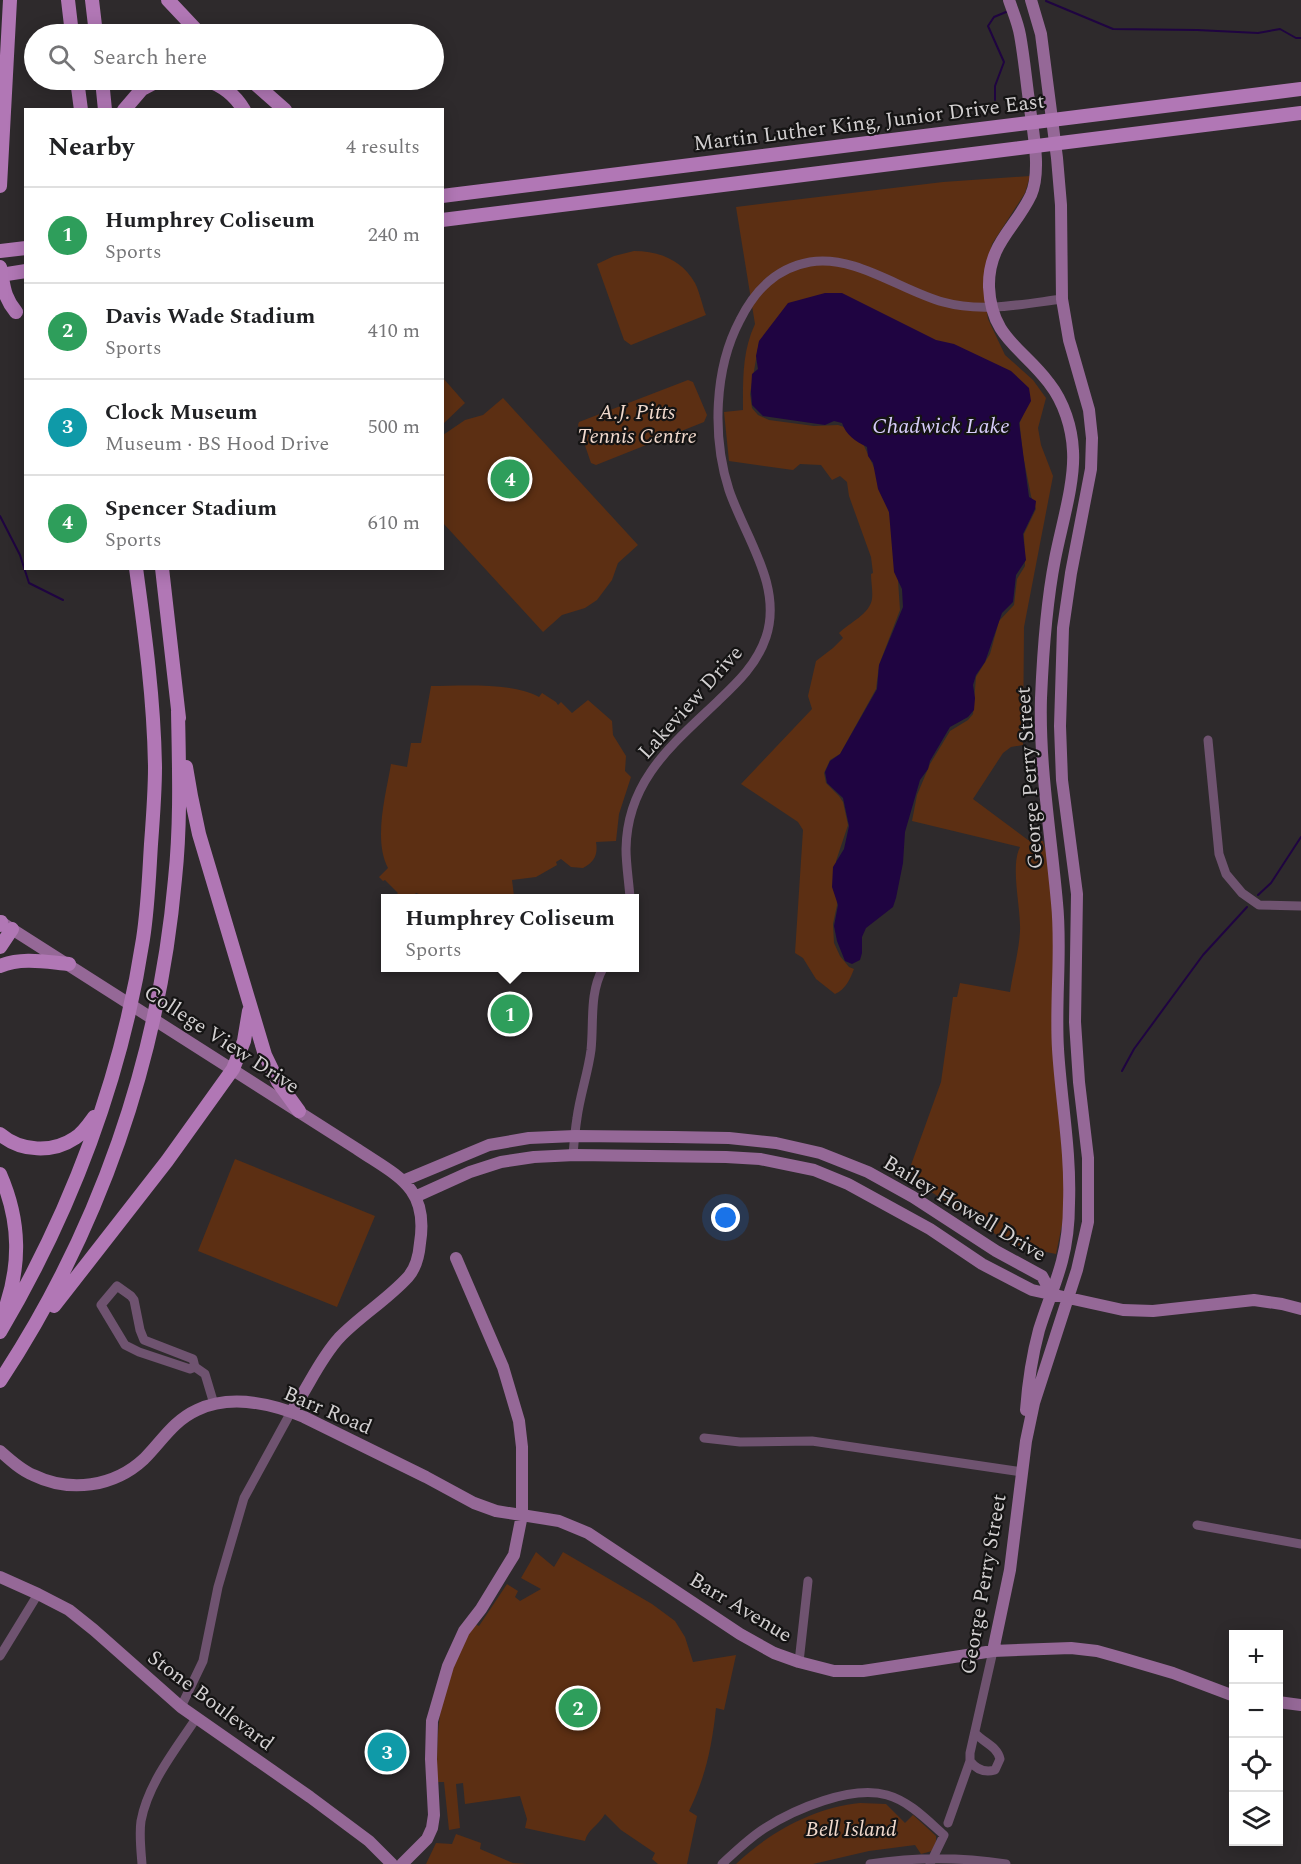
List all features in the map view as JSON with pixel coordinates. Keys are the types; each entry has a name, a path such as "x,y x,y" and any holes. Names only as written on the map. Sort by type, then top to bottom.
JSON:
{"main road":[{"path":"0,186 10,0"},
{"path":"68,0 71,24"},
{"path":"92,0 95,24"},
{"path":"168,0 191,24"},
{"name":"Martin Luther King, Junior Drive East","path":"444,194 459,194 1301,89"},
{"path":"78,90 81,108"},
{"path":"103,90 105,108"},
{"path":"126,108 141,90"},
{"path":"226,90 242,108"},
{"path":"262,90 283,108"},
{"path":"444,220 1301,112"},
{"path":"0,251 24,248"},
{"path":"21,316 7,300 3,290 1,272 24,271"},
{"path":"0,303 21,316"},
{"path":"0,1332 20,1299 73,1191 106,1097 137,976 148,906 155,768 152,710 136,570"},
{"path":"162,570 178,711 199,834 265,1055 278,1082 299,1111"},
{"path":"0,1381 65,1271 87,1224 129,1113 147,1048 168,938 176,870 180,777 178,711"},
{"path":"0,947 3,924"},
{"path":"0,966 22,960 69,964"},
{"path":"16,1356 167,1161 233,1069 244,1041 249,1004"},
{"path":"0,1134 25,1147 45,1149 56,1147 76,1138 82,1132 106,1097"},
{"path":"0,1174 12,1211 17,1247 17,1262 11,1293 0,1324"}],"street":[{"name":"George Perry Street","path":"1010,0 1020,35 1034,147 1035,175 1031,195 1000,242 991,267 989,285 999,326 1009,341 1047,380 1059,399 1070,430 1074,456 1051,581 1046,619 1041,700 1042,751 1059,937 1058,1048 1068,1149 1070,1199 1068,1229 1062,1260 1050,1293 1031,1367 1026,1405 1026,1441"},
{"name":"George Perry Street","path":"948,1823 970,1761 1010,1570 1026,1441 1034,1403 1077,1270 1088,1222 1088,1158 1075,1022 1077,894 1062,780 1060,678 1066,604 1086,504 1093,454 1089,410 1070,340 1062,299 1061,205 1056,144 1041,34 1031,0"},
{"name":"Lakeview Drive","path":"630,894 627,834 634,806 646,778 676,740 746,674 760,653 767,636 770,594 766,577 729,490 718,415 723,363 728,346 754,294 782,272 810,262 824,261 853,266 941,302 972,307 993,308 1062,299"},
{"path":"1208,740 1219,854 1226,874 1242,893 1259,905 1301,906"},
{"name":"College View Drive","path":"3,924 405,1180 417,1196"},
{"path":"573,1155 577,1118 588,1071 592,1008 595,989 601,972"},
{"name":"Bailey Howell Drive","path":"405,1180 489,1145 529,1138 575,1136 729,1138 776,1143 820,1153 868,1172 1041,1276 1050,1293"},
{"name":"Bailey Howell Drive","path":"417,1196 470,1172 501,1162 534,1157 573,1155 760,1159 814,1170 848,1184 930,1229 1009,1279 1032,1290 1050,1293"},
{"path":"181,1707 204,1661 218,1587 244,1498 327,1352 338,1339 391,1294 412,1271 418,1257 421,1238 422,1219 417,1196"},
{"path":"402,1864 427,1839 432,1828 434,1815 431,1759 432,1721 445,1673 464,1631 481,1609 514,1555 522,1515 522,1447 519,1421 503,1367 456,1258"},
{"path":"139,1352 144,1340 134,1300 117,1286 101,1305 122,1341 139,1352 190,1369 195,1367"},
{"path":"1050,1293 1123,1310 1153,1311 1254,1300 1301,1309"},
{"path":"144,1340 193,1359 195,1367 205,1374 214,1404"},
{"name":"Barr Road","path":"0,1451 28,1473 44,1480 70,1486 100,1483 132,1469 180,1420 197,1410 223,1402 254,1402 291,1412 426,1477 474,1503 496,1511 522,1515"},
{"path":"704,1438 740,1442 812,1441 1022,1472"},
{"name":"Barr Avenue","path":"522,1515 559,1521 588,1533 740,1634 774,1653 834,1671 863,1671 993,1651 1071,1648 1098,1651 1173,1673 1229,1694"},
{"path":"1197,1525 1301,1544"},
{"name":"Stone Boulevard","path":"0,1577 69,1610 181,1707 310,1797 369,1841 392,1864"},
{"path":"799,1662 808,1581"},
{"path":"0,1656 38,1594"},
{"path":"1283,1703 1301,1705"},
{"path":"142,1864 141,1822 151,1790 197,1717"},
{"path":"970,1761 975,1767 990,1771 995,1770 1000,1759 995,1749 982,1741 975,1733"},
{"path":"722,1864 766,1827 818,1803 861,1793 888,1795 908,1804 944,1835 931,1861"},
{"path":"870,1864 890,1861 980,1860 1006,1864"}],"green space":[{"path":"1030,176 1025,193 992,244 985,273 984,294 988,319 1005,355 1033,380 1046,398 1038,428 1041,445 1053,476 1024,627 1023,745 1011,747 1003,753 973,799 1028,840 1043,841 1048,858 1054,928 1054,1064 1065,1184 1063,1220 1056,1254 1006,1241 907,1176 941,1082 953,997 957,997 960,983 1010,992 1018,946 1020,921 1016,865 1020,847 912,821 917,795 930,764 950,731 968,720 973,714 976,677 990,654 999,621 1014,605 1017,579 1025,566 1024,534 1036,509 1031,496 1023,455 1020,427 1029,402 759,342 750,394 752,408 758,415 769,420 814,426 838,425 850,429 860,437 882,485 895,536 900,610 879,665 876,689 840,754 830,760 824,773 826,783 843,802 848,825 836,861 837,905 833,924 834,943 840,956 849,967 854,969 845,987 835,994 816,979 803,958 795,953 803,830 798,822 741,784 812,709 808,696 816,661 843,638 839,633 863,614 870,604 871,574 873,573 871,557 849,496 847,482 840,476 832,480 821,465 800,464 793,470 729,461 724,412 743,410 745,356 755,324 736,207 943,182"},
{"path":"634,251 661,255 684,268 695,283 706,315 631,345 624,340 597,264 614,256"},
{"path":"444,379 465,403 444,423"},
{"name":"A.J. Pitts Tennis Centre","path":"688,380 693,382 707,415 704,422 596,465 591,463 578,425 579,422"},
{"path":"503,398 638,545 618,563 612,580 597,600 585,608 562,615 543,632 444,524 444,434 465,420 483,415"},
{"path":"431,686 501,687 528,692 539,697 542,693 558,705 561,702 572,713 588,700 612,721 613,735 626,756 625,771 631,777 619,814 616,841 596,842 595,857 583,868 571,867 561,859 556,862 557,865 536,877 512,880 514,894 397,894 385,880 379,877 388,868 381,844 384,803 391,764 407,767 411,743 421,743"},
{"path":"235,1159 375,1216 337,1307 198,1251"},
{"path":"536,1552 554,1567 563,1552 652,1604 675,1621 685,1637 693,1662 736,1655 724,1710 716,1708 707,1761 689,1811 697,1816 687,1864 658,1864 652,1859 655,1853 621,1830 605,1814 585,1841 525,1828 527,1819 520,1796 465,1804 463,1783 456,1784 460,1828 449,1830 444,1782 437,1782 440,1714 449,1675 473,1623 479,1626 507,1584 518,1591 515,1597 520,1601 541,1589 521,1578"},
{"name":"Bell Island","path":"860,1803 886,1804 905,1823 913,1815 936,1836 932,1851 921,1854 915,1845 869,1851 813,1864 736,1864 763,1842 793,1823 826,1810"},
{"path":"456,1834 481,1843 480,1849 513,1863 527,1864 426,1864 436,1843 452,1844"}],"water":[{"name":"Chadwick Lake","path":"825,293 842,293 936,340 954,344 1011,371 1029,388 1031,401 1019,423 1029,497 1036,501 1035,509 1023,534 1026,560 1016,575 1013,602 1002,613 985,662 976,675 973,685 974,710 968,717 950,727 920,780 905,832 903,863 893,907 866,928 862,937 860,960 852,964 845,961 837,941 834,926 838,905 832,887 833,867 844,849 849,826 843,798 827,783 825,772 830,761 840,754 877,689 879,665 903,607 902,589 894,572 889,512 878,489 867,447 852,437 842,423 834,421 825,425 763,416 752,405 751,391 752,374 758,369 756,356 759,341 788,303"}],"waterway":[{"path":"1046,1 1113,29 1258,33 1280,29 1296,38 1301,38"},
{"path":"995,100 995,86 1004,62 988,26 994,17 1006,12"},
{"path":"0,516 24,567"},
{"path":"25,570 29,583 63,600"},
{"path":"1258,895 1271,883 1301,837"},
{"path":"1122,1071 1134,1049 1203,955 1247,907"}],"place":[{"name":"Spencer Stadium","path":"510,479"},
{"name":"Humphrey Coliseum","path":"510,1014"},
{"name":"Davis Wade Stadium","path":"578,1708"},
{"name":"Clock Museum","path":"387,1752"}]}
